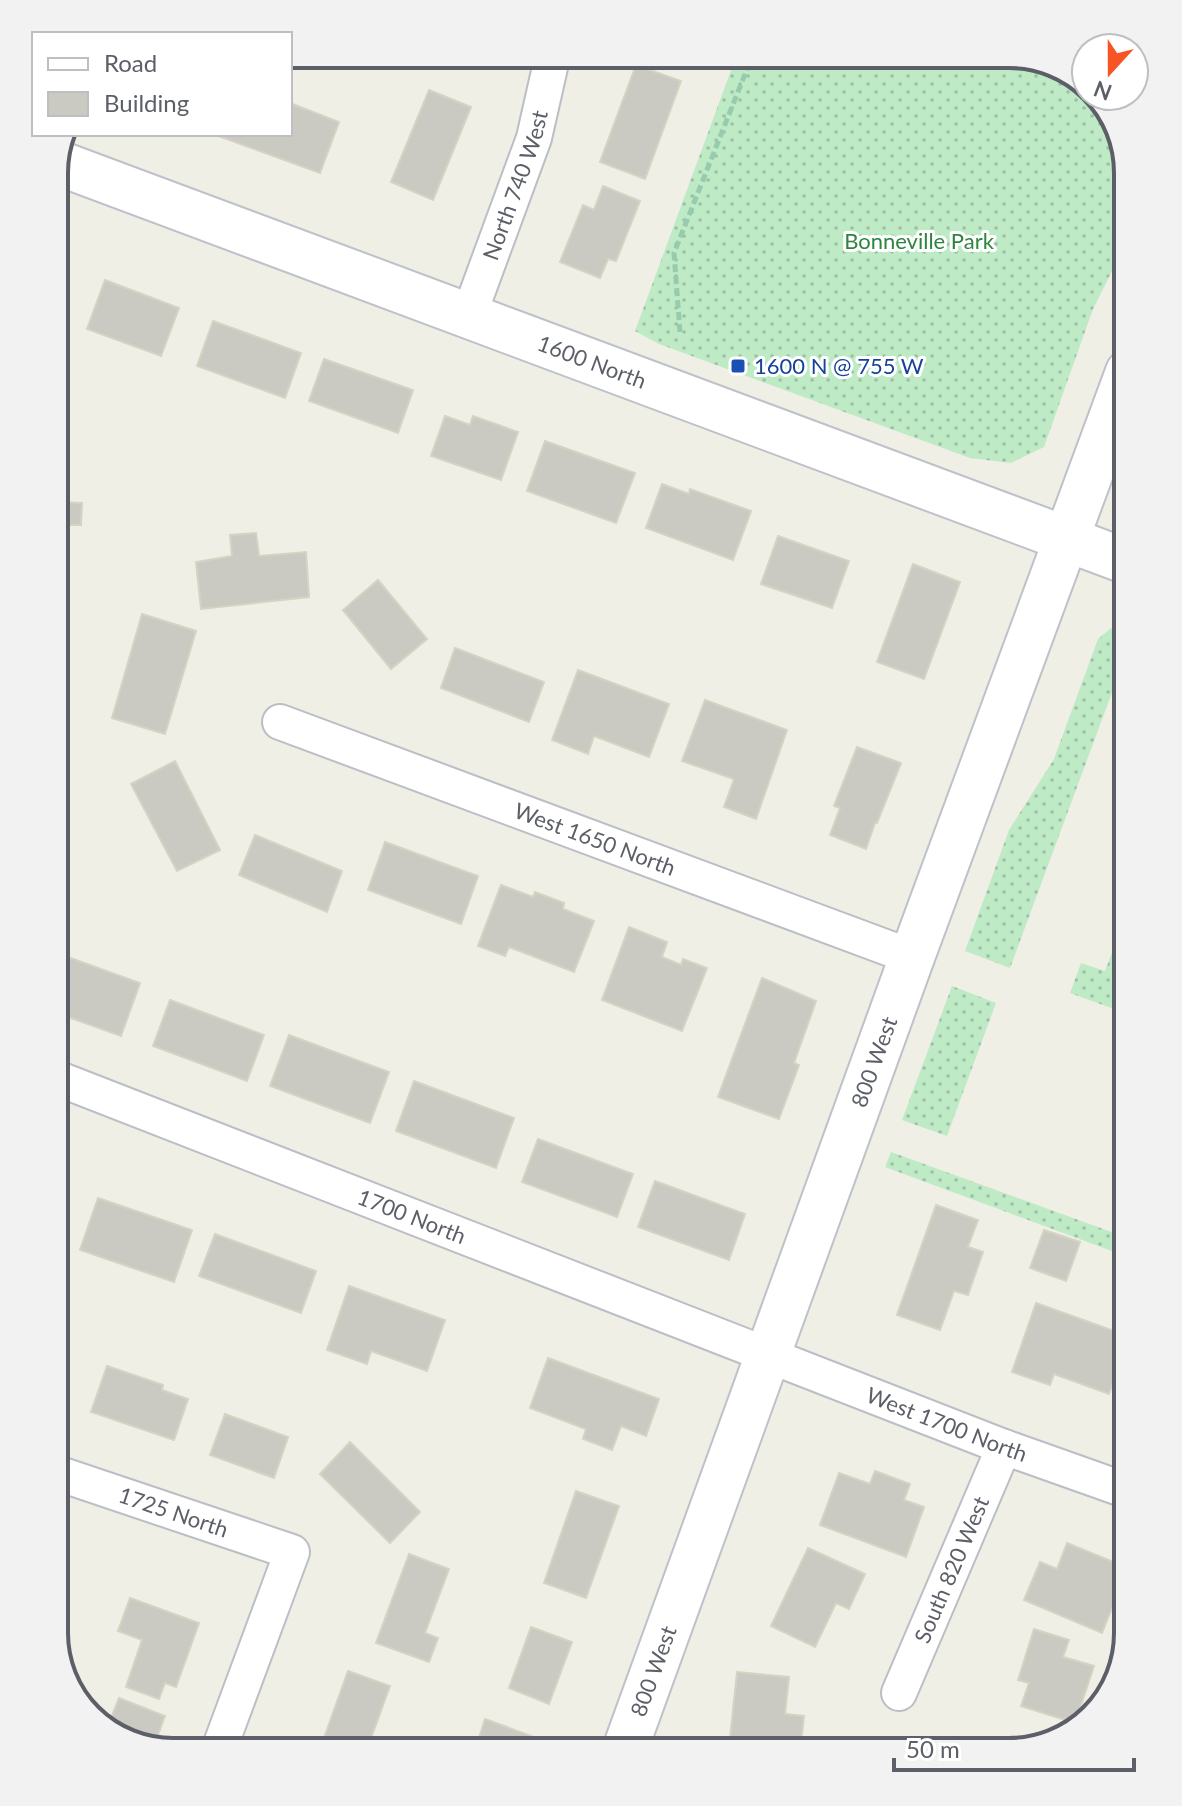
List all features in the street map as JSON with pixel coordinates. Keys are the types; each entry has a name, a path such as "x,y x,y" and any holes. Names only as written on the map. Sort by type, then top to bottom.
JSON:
{"street":[{"name":"North 740 West","path":"469,315 534,138 550,68"},
{"name":"1600 North","path":"68,166 1114,557"},
{"name":"800 West","path":"629,1738 1114,410"},
{"name":"West 1650 North","path":"280,722 912,957"},
{"name":"1700 North","path":"68,1082 769,1354"},
{"name":"West 1700 North","path":"769,1354 1004,1447 1114,1486"},
{"name":"South 820 West","path":"899,1693 1004,1447"},
{"name":"1725 North","path":"68,1477 292,1552 223,1738"}],"path":[{"path":"680,332 674,253 747,68"}],"green space":[{"name":"Bonneville Park","path":"732,68 1016,68 1062,82 1070,88 1070,112 1094,112 1100,120 1113,159 1114,267 1093,309 1044,447 1011,463 970,458 659,344 635,331"},
{"path":"1114,627 1114,687 1010,968 965,951 1009,830 1054,759 1098,639"},
{"path":"1114,947 1114,1009 1070,993 1081,963 1105,971"},
{"path":"952,986 996,1003 947,1136 902,1120"},
{"path":"891,1152 1114,1233 1114,1252 885,1167"}],"building":[{"path":"635,68 644,68 681,81 645,179 600,162"},
{"path":"429,90 471,107 433,200 391,182"},
{"path":"292,104 339,122 320,173 218,136 292,136"},
{"path":"603,186 640,201 616,261 608,259 600,278 560,262 583,205 594,210"},
{"path":"105,280 179,308 161,356 87,329"},
{"path":"213,321 301,353 285,398 197,366"},
{"path":"324,359 413,390 398,433 309,401"},
{"path":"445,416 470,425 473,416 518,432 501,480 431,456"},
{"path":"545,441 635,473 616,523 527,491"},
{"path":"662,484 689,494 690,489 751,511 733,560 646,528"},
{"path":"68,502 82,503 81,525 68,525"},
{"path":"256,533 259,556 306,552 309,597 201,609 196,562 232,556 230,535"},
{"path":"778,536 849,561 832,608 761,584"},
{"path":"913,564 960,582 924,679 877,662"},
{"path":"378,580 427,639 391,669 343,610"},
{"path":"142,614 196,631 165,734 112,718"},
{"path":"455,648 544,682 529,722 441,688"},
{"path":"578,670 669,704 649,757 594,736 588,754 552,740"},
{"path":"705,700 787,730 756,819 724,807 734,779 682,761"},
{"path":"857,747 901,763 866,849 830,835 840,808 834,806"},
{"path":"175,761 220,850 177,871 131,784"},
{"path":"255,835 342,871 327,912 239,875"},
{"path":"385,842 478,876 461,924 368,890"},
{"path":"501,885 533,897 535,892 564,903 563,909 594,921 574,972 509,947 505,956 478,946"},
{"path":"629,927 667,942 662,957 681,965 683,959 707,968 682,1031 602,1000"},
{"path":"68,957 140,983 121,1036 68,1017"},
{"path":"762,978 816,1001 794,1063 799,1065 779,1119 718,1097"},
{"path":"170,1000 264,1035 247,1081 153,1046"},
{"path":"289,1035 389,1072 370,1123 270,1086"},
{"path":"414,1081 514,1118 496,1168 396,1131"},
{"path":"538,1139 633,1174 617,1217 522,1182"},
{"path":"655,1181 745,1214 729,1260 638,1227"},
{"path":"98,1198 192,1230 174,1282 80,1250"},
{"path":"936,1205 978,1220 968,1247 983,1252 968,1295 954,1291 940,1330 897,1315"},
{"path":"1044,1230 1080,1242 1066,1281 1030,1268"},
{"path":"215,1234 316,1271 301,1313 199,1276"},
{"path":"349,1286 445,1320 427,1371 371,1351 367,1364 327,1350"},
{"path":"1036,1303 1114,1331 1114,1380 1109,1394 1054,1374 1050,1385 1012,1372"},
{"path":"548,1358 659,1399 646,1436 621,1426 612,1450 583,1439 586,1429 530,1408"},
{"path":"107,1366 163,1385 162,1390 188,1399 174,1440 91,1412"},
{"path":"225,1414 288,1437 274,1478 210,1455"},
{"path":"350,1442 420,1512 390,1543 320,1474"},
{"path":"875,1471 910,1484 904,1500 924,1507 906,1557 820,1525 839,1473 870,1484"},
{"path":"576,1491 619,1506 586,1598 544,1583"},
{"path":"1067,1543 1114,1562 1114,1603 1102,1633 1024,1600 1040,1562 1057,1569"},
{"path":"808,1548 865,1574 849,1609 836,1603 815,1647 771,1626"},
{"path":"409,1554 449,1569 425,1633 438,1638 429,1662 376,1643"},
{"path":"130,1598 199,1623 176,1687 165,1683 159,1699 126,1687 142,1640 118,1631"},
{"path":"531,1627 572,1642 549,1704 509,1688"},
{"path":"1034,1629 1069,1640 1063,1657 1094,1666 1079,1710 1067,1720 1021,1706 1029,1683 1018,1680"},
{"path":"348,1671 390,1686 371,1738 324,1738"},
{"path":"737,1672 789,1677 785,1714 804,1716 802,1738 730,1738"},
{"path":"119,1698 165,1716 157,1736 133,1730 111,1718"},
{"path":"485,1719 534,1737 534,1738 479,1738"}],"place":[{"name":"1600 N @ 755 W","path":"738,366"}]}
